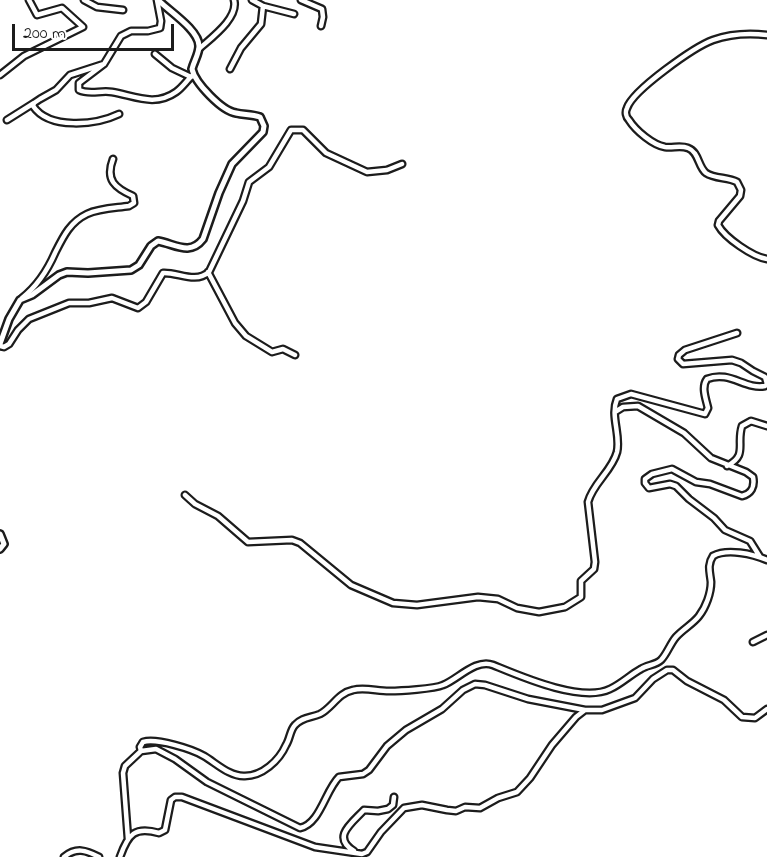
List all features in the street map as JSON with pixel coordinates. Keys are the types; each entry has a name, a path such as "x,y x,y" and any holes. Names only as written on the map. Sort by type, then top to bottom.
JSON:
{"street":[{"path":"0,75 24,56 83,27 62,8 36,15 29,0"},
{"path":"84,0 97,7 123,10"},
{"path":"158,0 196,35 199,49"},
{"path":"158,0 160,27 147,31 131,31 121,36 104,64 80,83 79,90 87,93 113,92 131,98 157,101 179,90 192,76 199,49 227,21 234,9 234,0"},
{"path":"252,0 263,6 294,14"},
{"path":"301,0 322,9 321,26"},
{"path":"230,69 241,48 261,24 263,6"},
{"path":"767,35 728,36 697,48 642,90 630,102 626,114 633,126 658,145 689,148 694,151 704,171 708,174 737,182 741,190 740,196 718,225 728,237 758,257 767,260"},
{"path":"20,300 32,295 59,274 131,270 139,266 151,246 158,241 187,249 199,245 232,164 263,132 264,126 260,117 247,113 234,113 225,108 209,95 192,76 172,68 155,54"},
{"path":"7,120 52,93 70,75 104,64"},
{"path":"34,103 33,106 41,115 57,121 103,120 119,114"},
{"path":"113,159 110,168 112,180 118,188 133,196 134,202 129,206 88,214 64,233 55,254 31,291 20,300 9,319 0,345 4,347 9,344 29,319 59,306 112,298 138,308 146,302 163,273 195,278 205,276 243,201 249,182 269,167 291,130 303,130 326,153 367,172 387,170 402,164"},
{"path":"208,272 233,320 246,336 272,352 283,349 295,355"},
{"path":"185,495 195,504 218,516 248,542 292,540 300,543 351,585 393,603 417,605 478,597 498,599 532,612 557,610 581,597 581,581 594,569 588,502 590,494 608,471 618,448 615,412 617,399 631,394 705,414 708,408 704,383 712,377 732,377 753,386 765,386 767,384 765,377 737,361 714,360 683,364 678,359 684,350 737,333"},
{"path":"615,412 623,407 638,406 684,433 711,458 753,477 754,483 749,494 737,496 710,484 696,482 672,469 652,474 645,479 645,483 649,488 670,484 676,486 725,530 750,541 760,557"},
{"path":"727,466 740,455 742,426 751,422 767,426"},
{"path":"0,534 4,544 0,549"},
{"path":"141,751 140,747 143,742 151,740 161,742 202,755 231,773 247,777 269,768 286,746 295,725 305,718 320,714 346,692 359,689 390,691 430,689 444,685 472,668 482,665 492,665 525,679 578,692 610,689 642,668 663,658 674,638 698,618 709,596 711,583 708,565 713,556 724,553 760,557 767,560"},
{"path":"753,642 767,635"},
{"path":"128,839 123,772 125,766 141,751 156,749 175,759 207,782 300,828 305,827 312,820 339,777 363,774 369,770 393,741 406,730 442,709 470,686 485,685 528,699 585,710 602,710 635,698 653,679 664,671 670,670 728,703 742,717 755,718 767,709"},
{"path":"120,857 128,839 140,829 159,833 165,830 171,800 175,797 191,799 315,847 362,854 367,852 381,832 404,808 422,805 452,811 465,807 480,808 498,798 517,792 530,778 561,733 585,710"},
{"path":"357,852 345,844 343,836 345,833 364,810 388,808 393,805 394,797"},
{"path":"64,857 71,851 78,850 99,857"}]}
